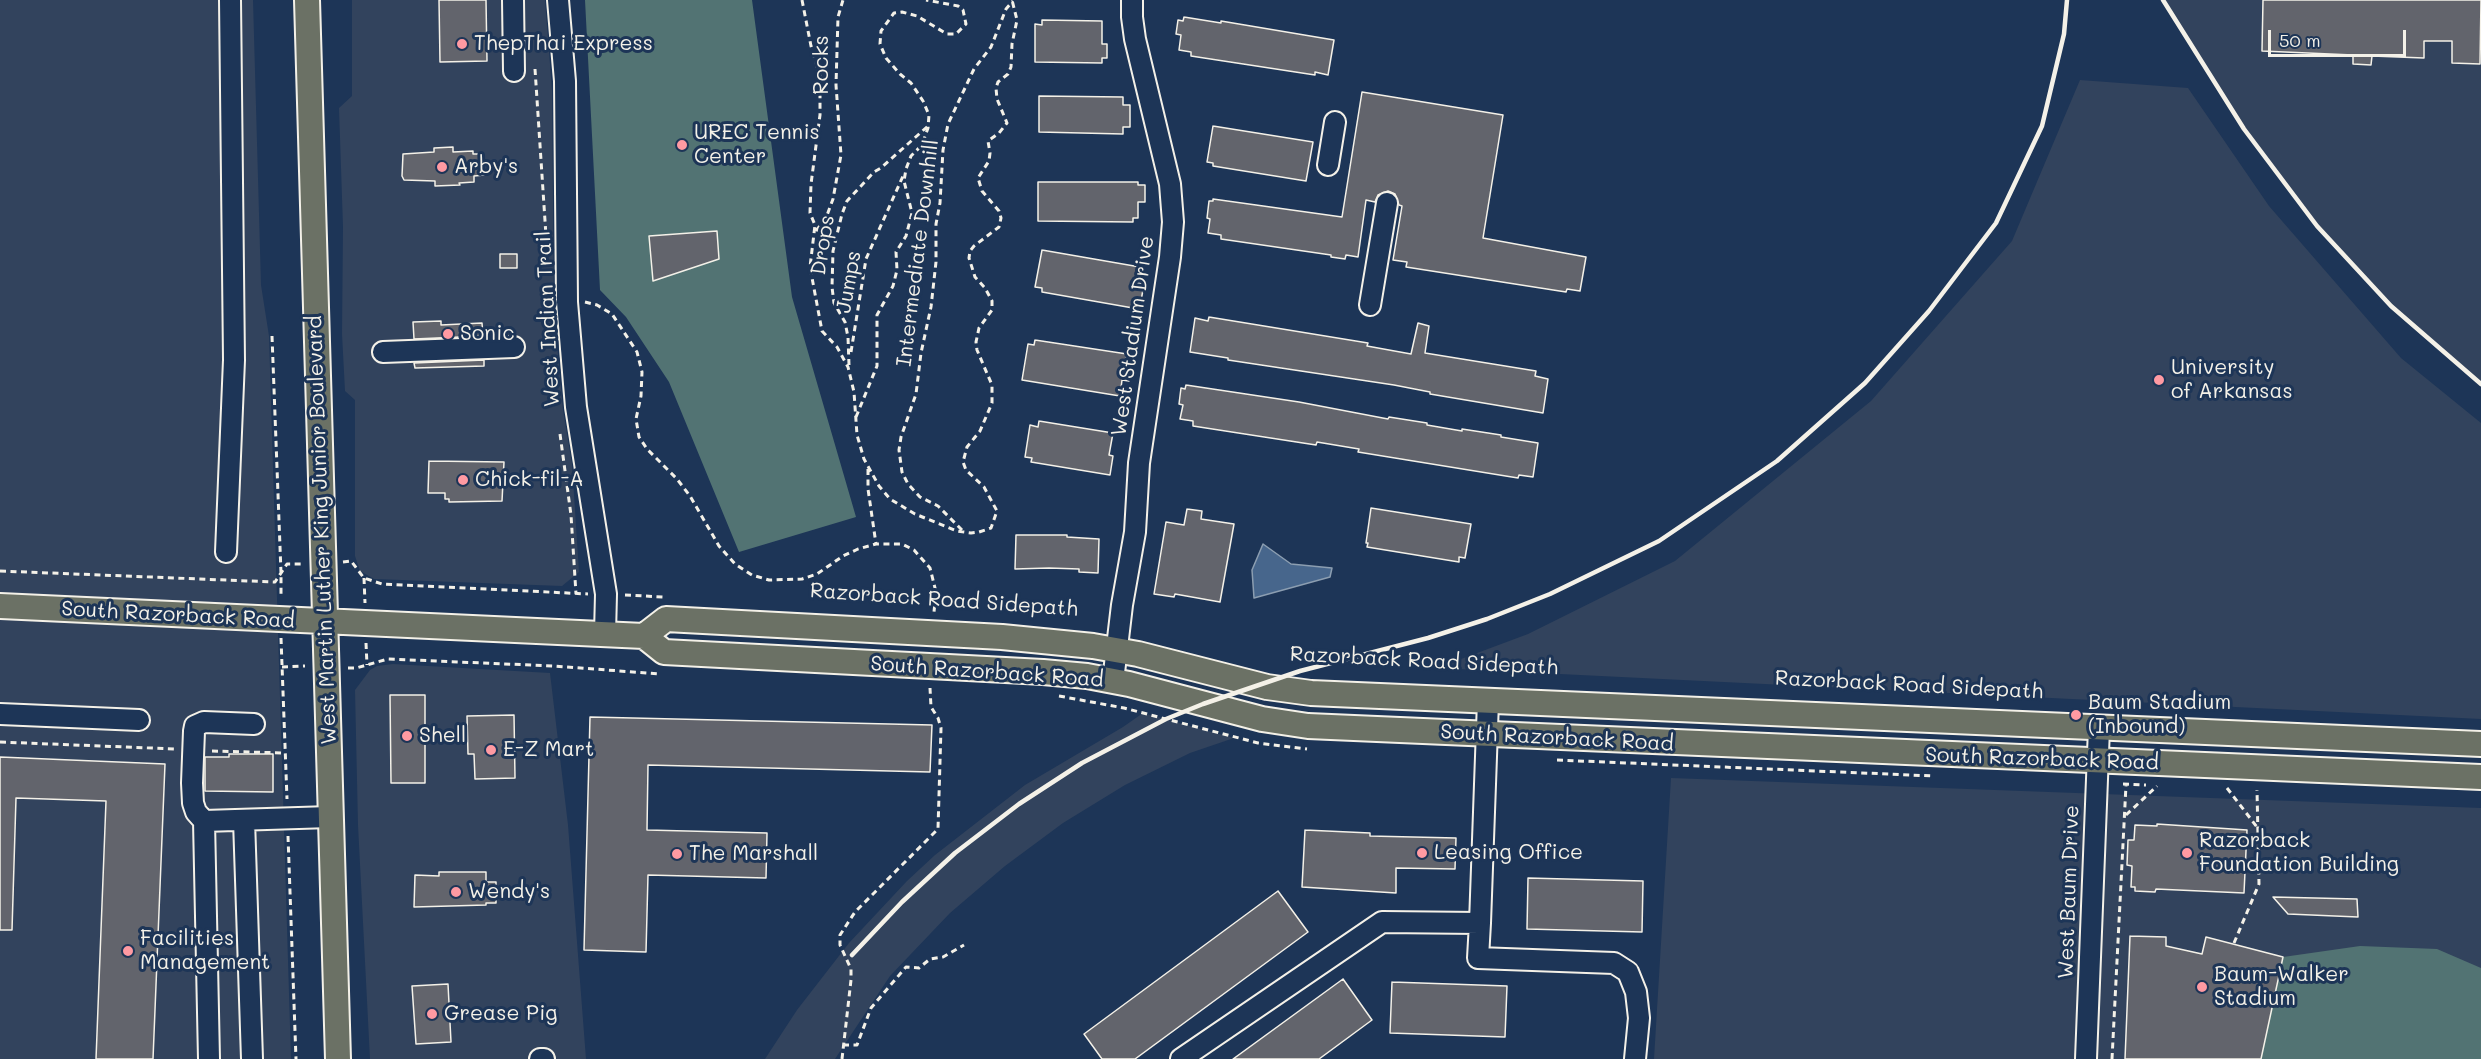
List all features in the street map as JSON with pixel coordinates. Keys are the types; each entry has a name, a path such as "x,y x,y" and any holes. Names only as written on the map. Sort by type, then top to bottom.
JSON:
{"main road":[{"name":"West Martin Luther King Junior Boulevard","path":"307,0 338,1059"},
{"name":"South Razorback Road","path":"0,606 644,636 664,652 1043,672 1113,681 1284,723 1487,735 2481,777"},
{"name":"South Razorback Road","path":"644,636 666,619 1013,638 1116,650 1288,691 2481,744"}],"street":[{"path":"226,552 234,360 230,0"},
{"path":"513,0 514,71"},
{"name":"West Indian Trail","path":"558,0 565,81 568,319 574,390 606,594 605,634"},
{"name":"West Stadium Drive","path":"1113,681 1135,532 1139,463 1170,257 1173,222 1170,184 1135,39 1132,0"},
{"path":"1328,165 1335,122"},
{"path":"1370,305 1387,203"},
{"path":"383,352 514,347"},
{"path":"1488,701 1478,958 1614,963 1628,972 1636,992 1639,1018 1635,1059"},
{"path":"0,714 139,720"},
{"path":"209,1059 204,821 196,813 194,803 194,731 199,723 254,724"},
{"name":"West Baum Drive","path":"2086,1059 2099,728"},
{"path":"204,821 330,817"},
{"path":"244,820 252,1059"},
{"path":"1181,1059 1382,922 1480,923"}],"path":[{"path":"802,0 820,76 820,115 811,184 810,213 815,233 810,267 819,323 837,347 848,367 854,392 857,435 868,468 879,486 897,504 934,523 963,531 979,532 987,530 993,524 997,512 984,487 966,470 963,462 967,447 980,431 992,403 992,385 977,350 976,342 979,328 992,310 992,302 985,288 975,277 969,258 974,246 999,227 1001,218 999,211 982,191 978,178 989,161 988,141 999,133 1006,123 997,99 996,88 998,82 1008,74 1011,67 1012,44 1017,27 1011,0"},
{"name":"Rocks","path":"815,233 826,218 833,200 841,155 836,85 838,18 843,0"},
{"path":"926,0 950,4 963,10 966,24 962,30 956,34 942,32 917,16 902,12 894,13 888,18 880,37 880,44 886,57 911,83 923,101 929,115 928,126"},
{"name":"Intermediate Downhill","path":"963,531 938,506 920,497 908,484 902,472 898,450 916,394 921,353 931,307 936,262 936,224 940,203 943,150 948,124 974,69 991,47 1005,9 1011,0"},
{"path":"534,59 546,245"},
{"name":"Jumps","path":"848,367 859,313 866,259 911,156 922,146 928,126"},
{"name":"Drops","path":"848,367 848,337 844,322 834,303 832,286 833,251 842,214 847,201 862,184 928,126"},
{"path":"856,418 877,366 877,315 892,286 897,270 898,246 906,236 912,213 904,175"},
{"name":"West Martin Luther King Junior Boulevard","path":"272,336 280,587"},
{"path":"868,468 868,489 876,544"},
{"path":"345,562 351,561 364,578 372,582 395,585 664,598"},
{"path":"0,571 275,582 287,564 295,564"},
{"name":"West Martin Luther King Junior Boulevard","path":"364,578 364,590"},
{"name":"Razorback Road Sidepath","path":"923,611 934,612"},
{"path":"281,646 296,1059"},
{"name":"West Martin Luther King Junior Boulevard","path":"356,668 367,665 367,655"},
{"path":"282,667 300,666"},
{"path":"0,742 285,753"},
{"path":"2112,1059 2127,785"},
{"path":"2125,816 2157,786"},
{"path":"2227,788 2258,828"},
{"path":"2234,943 2259,884 2257,790"},
{"path":"845,1045 857,1045 871,1008 906,968 919,969 930,959 942,957 963,945"}],"shaded area":[{"path":"0,0 253,0 261,285 269,336 291,1059 0,1059"},
{"path":"352,0 545,0 552,90 554,311 563,410 572,464 579,572 562,586 374,579 360,571 355,556 355,400 345,391 342,334 343,227 339,108 352,96"},
{"path":"2163,0 2481,0 2481,384 2391,306 2317,226 2244,129"},
{"name":"University of Arkansas","path":"2080,80 2188,88 2269,206 2401,358 2481,423 2481,719 1437,668 1528,634 1675,561 1871,401 2012,241"},
{"path":"1263,544 1291,564 1332,568 1330,577 1254,598 1252,570"},
{"path":"393,664 550,673 568,825 586,1059 370,1059 358,825 355,690 370,670 377,666"},
{"path":"1143,713 1234,738 1190,753 1125,785 1063,823 1005,866 950,913 890,976 835,1059 765,1059 797,1010 849,943 907,881 935,855 1025,785"},
{"path":"1671,778 2481,808 2481,1059 1654,1059"}],"green space":[{"name":"UREC Tennis Center","path":"585,0 752,0 792,297 856,517 739,552 669,382 626,317 600,290"},
{"path":"2360,946 2437,949 2481,968 2481,1059 2261,1059 2283,957"}],"building":[{"path":"439,0 486,0 487,61 440,62"},
{"path":"2263,0 2481,0 2480,64 2452,63 2452,41 2424,41 2424,58 2372,56 2371,65 2353,64 2353,55 2262,51"},
{"path":"1184,17 1334,40 1328,75 1191,56 1191,52 1179,50 1181,35 1176,34 1178,20 1183,21"},
{"path":"1042,20 1102,21 1102,44 1107,44 1107,58 1102,58 1102,63 1035,62 1035,24 1042,25"},
{"path":"1362,92 1503,115 1483,238 1586,257 1580,291 1567,289 1566,292 1406,267 1407,262 1393,260 1402,206 1399,205 1395,194 1388,191 1378,195 1375,202 1366,200 1358,257 1346,255 1345,259 1331,257 1331,255 1221,239 1221,235 1208,233 1209,201 1213,199 1342,217"},
{"path":"1039,96 1123,97 1123,105 1130,105 1130,127 1123,127 1123,134 1039,132"},
{"path":"1213,126 1313,142 1306,181 1213,166 1213,163 1207,162"},
{"name":"Arby's","path":"453,147 453,152 473,151 473,154 483,154 484,175 474,176 474,182 459,183 460,185 435,186 435,181 404,180 402,176 403,154 434,152 434,148"},
{"path":"1038,182 1138,182 1138,185 1145,185 1145,202 1138,202 1138,218 1133,218 1133,222 1038,221"},
{"path":"717,231 719,259 653,281 649,236"},
{"path":"1042,250 1140,267 1137,283 1144,284 1141,301 1134,299 1133,308 1042,292 1042,288 1035,287"},
{"path":"500,254 517,254 517,268 500,268"},
{"path":"1209,317 1368,343 1367,346 1411,354 1418,323 1429,326 1425,353 1536,371 1535,376 1548,379 1543,413 1430,394 1430,392 1394,385 1228,360 1228,358 1190,352 1195,318 1208,321"},
{"name":"Sonic","path":"441,321 441,325 482,323 483,336 414,339 413,322"},
{"path":"1035,340 1127,354 1125,364 1131,365 1129,381 1122,380 1120,396 1022,380 1028,344 1034,345"},
{"path":"484,360 484,366 415,368 414,363"},
{"path":"1186,385 1299,402 1388,419 1389,417 1427,423 1427,425 1462,431 1462,429 1501,435 1501,437 1538,443 1533,477 1519,475 1518,478 1358,452 1359,449 1317,442 1316,445 1193,426 1193,421 1180,419 1183,405 1179,404 1181,388 1185,389"},
{"path":"1039,421 1113,433 1109,455 1113,456 1110,475 1031,462 1032,458 1025,457 1030,425 1038,427"},
{"name":"Chick-fil-A","path":"429,461 504,462 502,501 449,502 449,499 445,499 445,493 428,493"},
{"path":"1371,508 1471,524 1465,558 1459,557 1459,562 1367,547"},
{"path":"1187,509 1202,511 1201,519 1234,524 1220,602 1175,594 1174,597 1154,594 1166,522 1184,525"},
{"path":"1016,535 1067,535 1067,537 1099,539 1098,573 1079,572 1079,569 1015,569"},
{"path":"390,695 425,695 425,783 391,783"},
{"name":"E-Z Mart","path":"514,715 515,778 475,779 474,754 468,754 467,716"},
{"name":"The Marshall","path":"590,717 932,725 930,772 648,765 647,830 767,833 766,878 648,875 646,952 584,950"},
{"path":"229,754 273,754 273,792 205,791 205,757 229,757"},
{"name":"Facilities Management","path":"0,757 165,764 153,1059 96,1059 106,801 16,798 12,930 0,930"},
{"name":"Razorback Foundation Building","path":"2157,824 2247,830 2244,893 2156,889 2155,892 2135,891 2135,887 2131,887 2132,866 2127,865 2128,840 2134,840 2135,825 2157,826"},
{"path":"1305,830 1370,833 1370,836 1456,838 1455,869 1396,868 1396,893 1302,887"},
{"name":"Wendy's","path":"439,872 486,872 486,882 496,882 496,903 414,907 415,875 439,876"},
{"path":"1528,878 1643,881 1642,932 1527,929"},
{"path":"1278,891 1308,932 1135,1059 1102,1059 1084,1034"},
{"path":"2273,897 2357,899 2358,917 2288,914"},
{"name":"Baum-Walker Stadium","path":"2130,936 2166,937 2166,946 2202,954 2206,937 2283,957 2261,1059 2125,1059"},
{"path":"1343,979 1372,1020 1319,1059 1233,1059"},
{"path":"1392,982 1507,986 1505,1037 1390,1033"},
{"name":"Grease Pig","path":"448,984 451,1042 416,1044 412,986"}],"railway":[{"path":"852,955 902,902 955,853 1019,804 1082,763 1166,719 1203,704 1300,671 1428,638 1487,619 1550,594 1659,541 1777,461 1865,383 1929,311 1996,223 2042,126 2064,34 2067,0"},
{"path":"2163,0 2244,129 2317,226 2391,306 2481,384"}],"place":[{"name":"ThepThai Express","path":"462,44"},
{"name":"UREC Tennis Center","path":"682,145"},
{"name":"Arby's","path":"442,167"},
{"name":"Sonic","path":"448,334"},
{"name":"University of Arkansas","path":"2159,380"},
{"name":"Chick-fil-A","path":"463,480"},
{"name":"Baum Stadium (Inbound)","path":"2076,715"},
{"name":"Shell","path":"407,736"},
{"name":"E-Z Mart","path":"491,750"},
{"name":"Leasing Office","path":"1422,853"},
{"name":"Razorback Foundation Building","path":"2187,853"},
{"name":"The Marshall","path":"677,854"},
{"name":"Wendy's","path":"456,892"},
{"name":"Facilities Management","path":"128,951"},
{"name":"Baum-Walker Stadium","path":"2202,987"},
{"name":"Grease Pig","path":"432,1014"}]}
